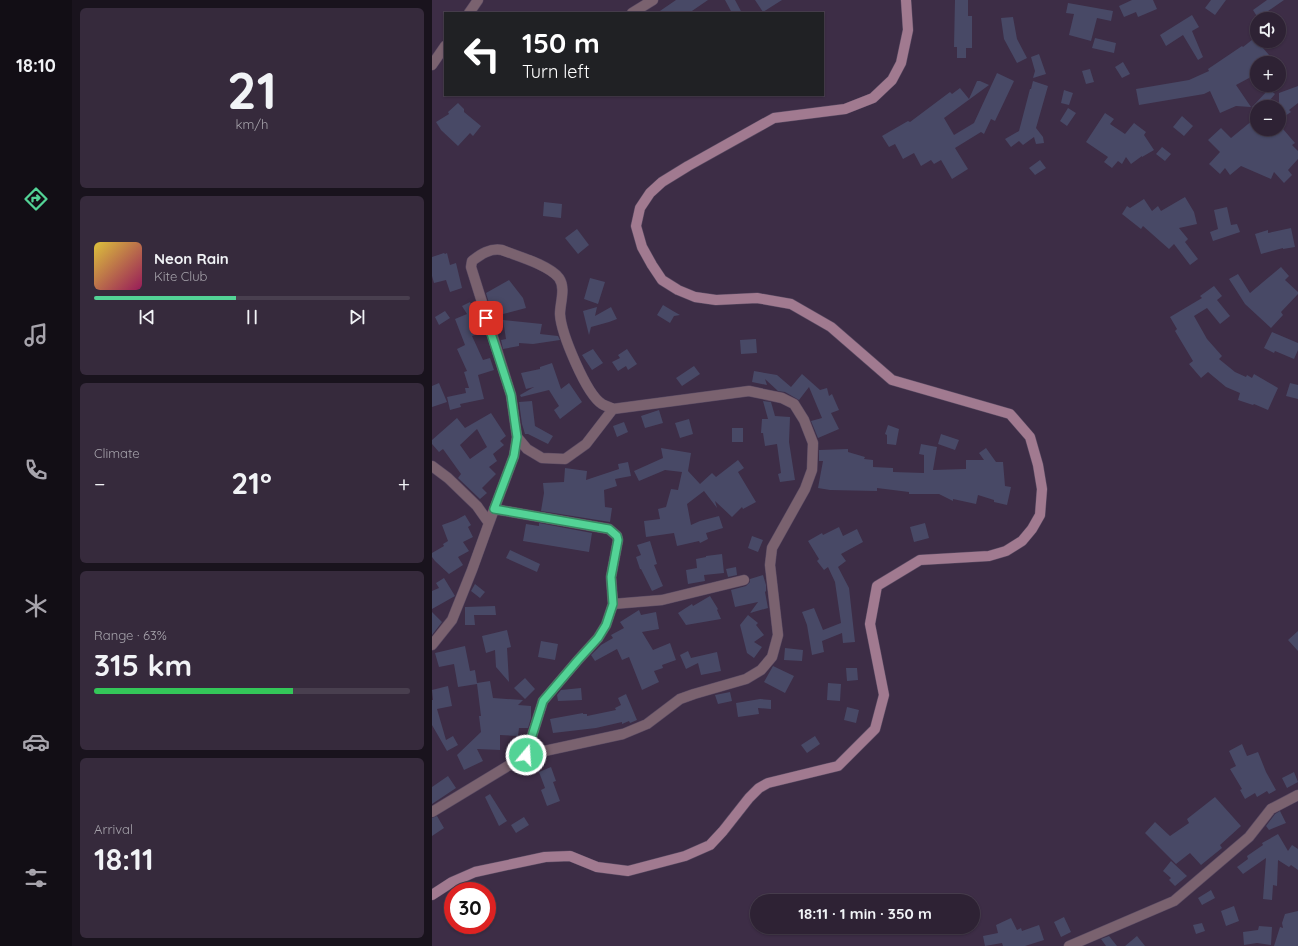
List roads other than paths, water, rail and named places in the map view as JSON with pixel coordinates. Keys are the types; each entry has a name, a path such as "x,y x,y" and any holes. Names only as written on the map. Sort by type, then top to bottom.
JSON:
{"street":[{"path":"470,12 478,0"},
{"path":"634,12 653,0"},
{"path":"432,895 452,882 475,872 545,857 570,856 597,867 628,871 685,856 710,845 759,788 768,783 838,766 875,729 884,695 870,624 878,586 920,560 989,556 1006,551 1022,541 1040,515 1042,490 1038,465 1030,437 1010,414 892,380 831,326 791,304 757,298 716,300 695,297 678,290 662,280 652,265 642,247 636,226 640,208 650,193 662,182 774,118 845,109 873,98 892,80 901,63 908,30 906,0"},
{"path":"432,65 444,48"},
{"path":"432,645 452,620 514,456 517,437 511,395 471,267 472,261 478,257 495,249 502,250 550,270 560,279 562,288 560,314 563,329 580,372 592,394 602,405 613,408 749,391 782,398 794,404 804,420 813,443 812,470 805,489 772,548 770,565 778,635 772,657 761,670 746,679 694,694 680,700 647,724 623,734 526,755 432,812"},
{"path":"517,437 527,449 542,458 565,458 586,444 613,408"},
{"path":"432,466 448,478 477,506 489,523"},
{"path":"494,509 609,529 614,532 618,540 611,577 613,604 606,625 598,638 543,701 526,755"},
{"path":"613,604 662,600 744,580"},
{"path":"1069,946 1174,901 1249,837 1271,809 1298,795"},
{"path":"1087,939 1095,946"}]}
